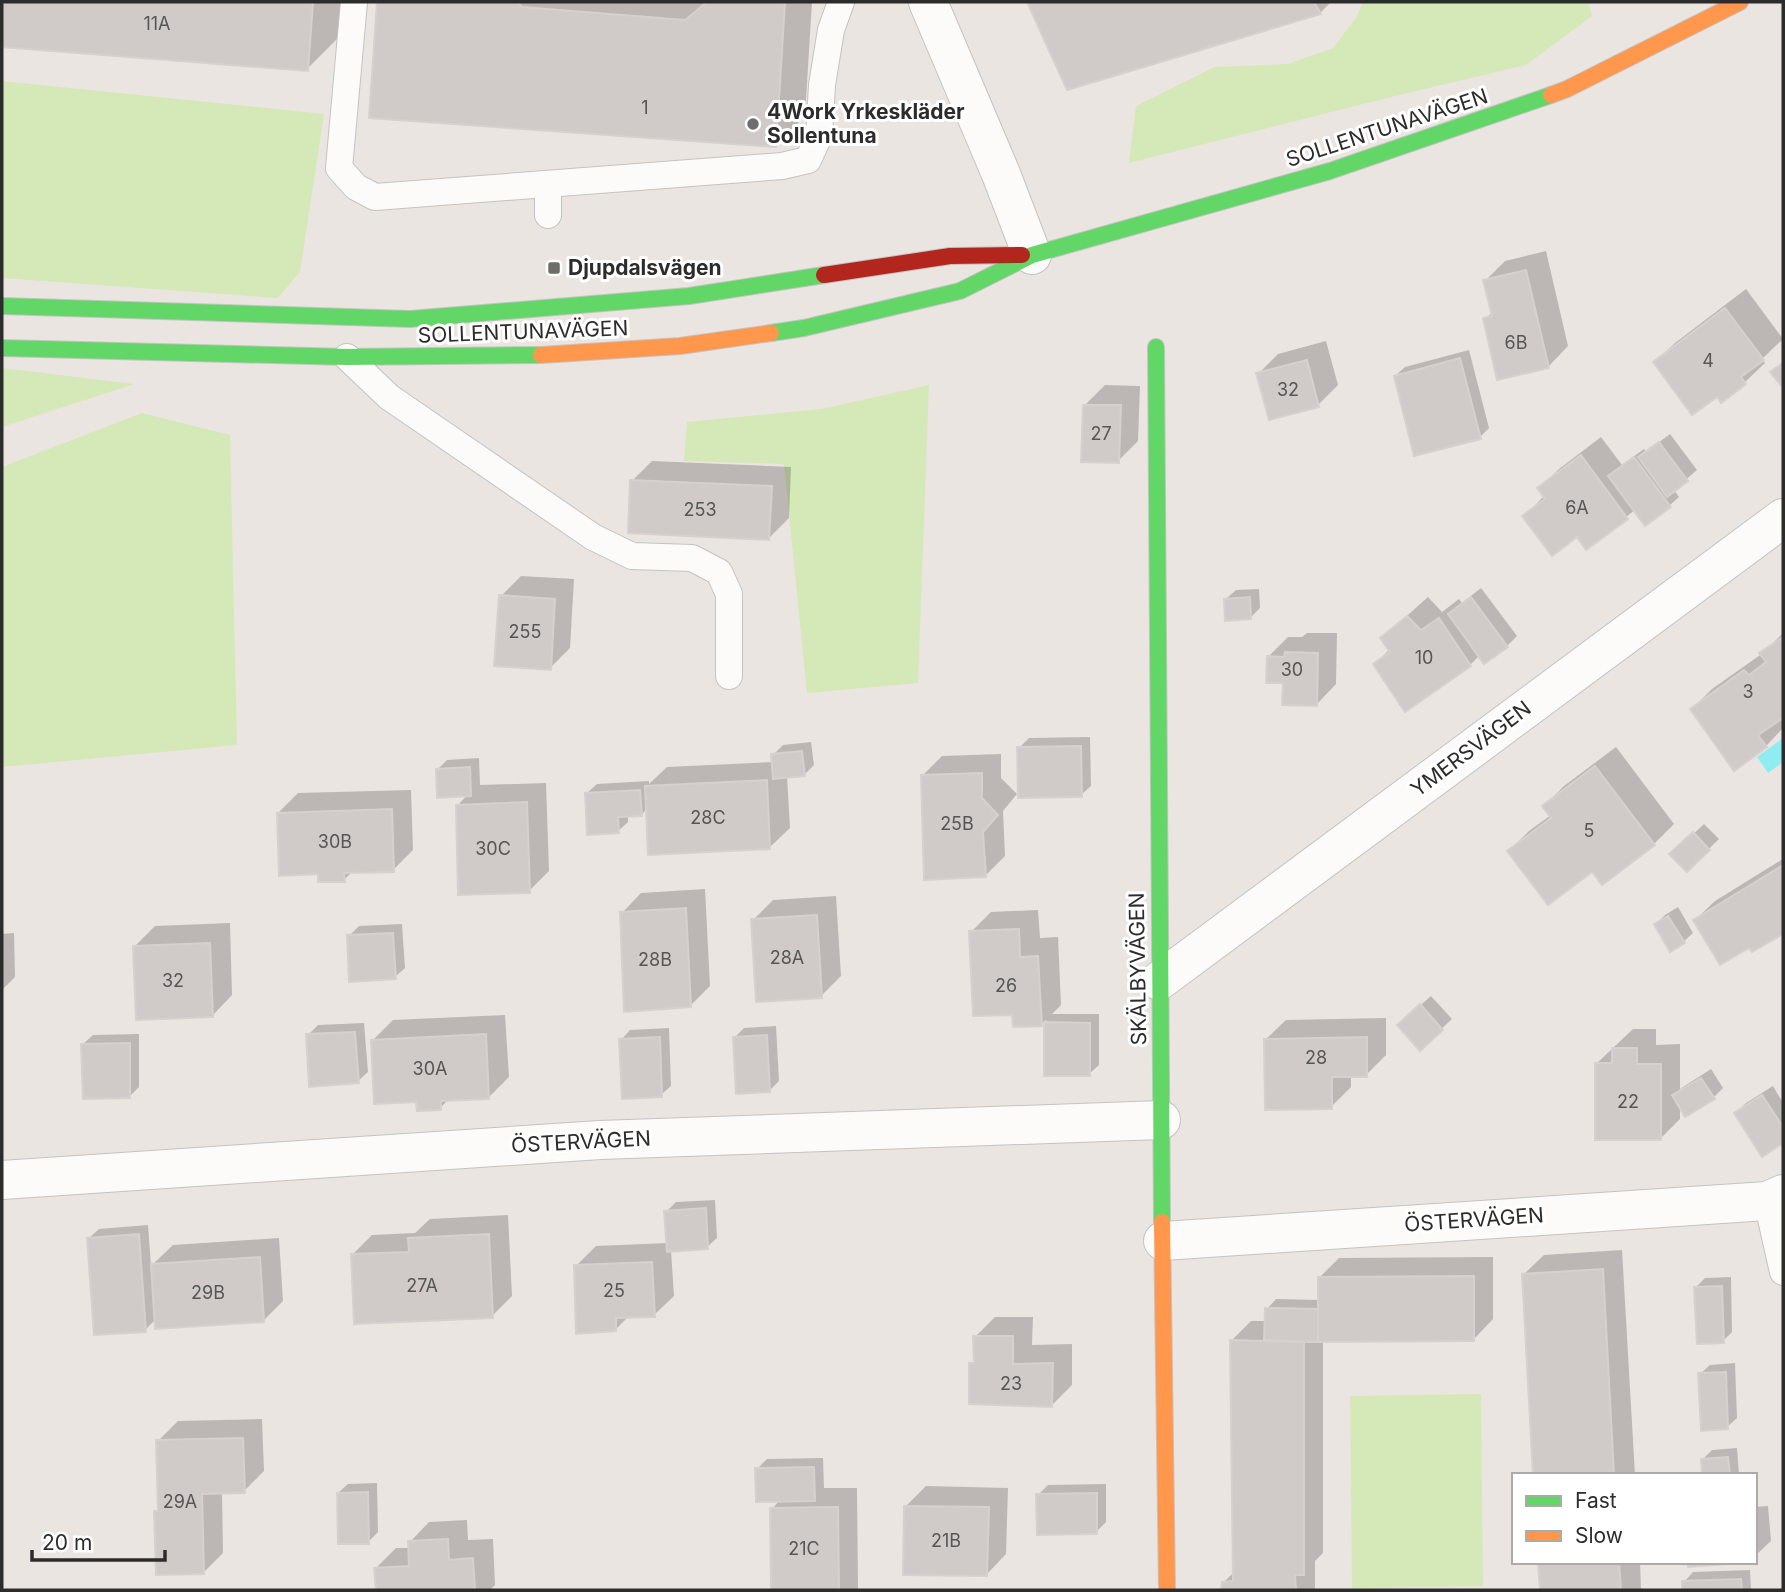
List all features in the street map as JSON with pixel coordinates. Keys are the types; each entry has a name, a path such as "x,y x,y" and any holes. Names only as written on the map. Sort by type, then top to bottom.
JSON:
{"street":[{"path":"928,2 1001,174 1031,255"},
{"name":"SOLLENTUNAVÄGEN","path":"2,348 347,357 549,355 680,346 804,328 960,291 1031,255 1330,171 1567,89 1740,2"},
{"name":"SOLLENTUNAVÄGEN","path":"2,306 410,319 689,296 950,256 1031,255"},
{"name":"SKÄLBYVÄGEN","path":"1156,347 1159,981 1167,1590"},
{"name":"YMERSVÄGEN","path":"1159,981 1783,518"},
{"name":"ÖSTERVÄGEN","path":"2,1180 600,1140 1161,1120"},
{"name":"ÖSTERVÄGEN","path":"1163,1241 1775,1197"}],"lane":[{"path":"354,2 339,167 356,187 375,197 782,166 808,160 819,136 822,85 831,30 841,2"},
{"path":"548,184 548,215"},
{"path":"347,357 389,397 593,537 632,556 692,558 719,572 729,594 729,676"},
{"path":"1775,1197 1783,1272"}],"green space":[{"path":"1363,2 1588,2 1592,16 1526,65 1129,163 1136,106 1215,67 1288,64 1333,48 1356,18"},
{"path":"2,81 324,114 300,272 278,298 2,278"},
{"path":"2,368 134,384 2,427"},
{"path":"929,385 918,683 807,693 784,464 684,461 687,422 822,409"},
{"path":"142,413 230,435 237,745 2,767 2,467"},
{"path":"1481,1394 1483,1586 1352,1588 1350,1396"}],"water":[{"path":"1783,738 1783,762 1768,773 1757,757"}],"building":[{"path":"2,2 313,2 308,71 2,47"},
{"path":"377,2 518,2 522,7 685,20 707,2 785,2 776,147 369,118"},
{"path":"1027,2 1314,2 1321,14 1067,90"},
{"path":"1526,270 1549,368 1497,380 1483,318 1492,316 1483,280"},
{"path":"1725,308 1764,360 1741,377 1746,384 1721,403 1717,397 1692,415 1653,362"},
{"path":"1460,358 1481,439 1414,456 1394,376"},
{"path":"1307,360 1319,407 1269,420 1256,373"},
{"path":"1783,363 1783,388 1770,372"},
{"path":"1083,405 1121,405 1119,463 1081,462"},
{"path":"1659,442 1688,481 1667,497 1638,457"},
{"path":"1581,455 1628,519 1586,550 1577,537 1552,556 1522,516 1545,499 1537,488"},
{"path":"1634,457 1671,507 1645,526 1608,476"},
{"path":"630,480 772,486 769,540 628,533"},
{"path":"499,595 555,599 551,670 494,666"},
{"path":"1250,597 1251,619 1225,621 1224,599"},
{"path":"1471,597 1508,647 1484,664 1448,614"},
{"path":"1407,616 1421,630 1439,618 1471,666 1405,712 1373,664 1390,652 1380,638"},
{"path":"1783,637 1783,718 1758,735 1767,747 1734,771 1690,709 1744,670 1749,675 1766,662 1759,653"},
{"path":"1285,652 1318,653 1317,706 1282,705 1283,683 1266,683 1267,656 1284,657"},
{"path":"1081,746 1082,797 1018,798 1017,747"},
{"path":"802,751 805,776 773,779 771,754"},
{"path":"1595,766 1655,845 1602,885 1592,872 1548,905 1507,851 1551,818 1542,806"},
{"path":"470,767 471,796 437,798 436,769"},
{"path":"982,773 982,798 998,815 983,832 986,877 924,880 921,775"},
{"path":"767,780 770,849 648,855 645,786"},
{"path":"640,790 642,816 618,817 619,833 587,835 585,793"},
{"path":"527,802 530,893 458,895 456,805"},
{"path":"392,809 394,872 344,873 345,882 318,882 318,874 279,876 277,813"},
{"path":"1693,832 1710,850 1687,872 1669,854"},
{"path":"1783,865 1783,934 1752,952 1749,948 1720,965 1693,920"},
{"path":"686,908 691,1007 624,1012 620,912"},
{"path":"817,915 822,998 756,1002 751,919"},
{"path":"1668,916 1685,943 1670,952 1654,924"},
{"path":"1019,929 1020,957 1038,956 1042,1026 1013,1027 1012,1015 973,1016 969,931"},
{"path":"393,933 396,979 349,982 347,935"},
{"path":"210,943 213,1017 136,1020 133,946"},
{"path":"1420,1004 1443,1030 1420,1051 1397,1025"},
{"path":"1044,1022 1090,1023 1090,1076 1044,1076"},
{"path":"355,1032 359,1083 309,1087 306,1034"},
{"path":"486,1034 489,1099 441,1101 441,1110 417,1111 416,1102 374,1104 371,1040"},
{"path":"767,1035 770,1092 736,1094 733,1037"},
{"path":"660,1037 662,1097 622,1099 619,1039"},
{"path":"1367,1037 1367,1077 1332,1077 1332,1109 1265,1110 1264,1039"},
{"path":"130,1043 130,1098 83,1099 81,1044"},
{"path":"1612,1048 1637,1048 1637,1064 1661,1064 1661,1140 1595,1140 1595,1063 1612,1063"},
{"path":"1701,1078 1715,1099 1685,1117 1672,1095"},
{"path":"1762,1095 1783,1127 1783,1143 1762,1157 1734,1113"},
{"path":"706,1208 708,1249 667,1252 664,1211"},
{"path":"139,1234 146,1332 94,1335 87,1238"},
{"path":"489,1234 493,1318 354,1324 351,1254 409,1252 408,1238"},
{"path":"260,1257 264,1322 155,1329 151,1264"},
{"path":"652,1262 655,1317 616,1318 616,1331 576,1334 574,1265"},
{"path":"1603,1269 1614,1473 1533,1473 1522,1274"},
{"path":"1474,1276 1474,1341 1318,1342 1318,1277"},
{"path":"1722,1286 1724,1343 1697,1344 1694,1287"},
{"path":"1265,1308 1318,1309 1318,1342 1264,1340"},
{"path":"973,1336 1013,1336 1013,1364 1053,1363 1052,1407 969,1404 969,1363 974,1363"},
{"path":"1230,1340 1304,1342 1304,1575 1295,1575 1296,1590 1221,1590 1222,1582 1233,1581"},
{"path":"1726,1372 1728,1429 1701,1431 1698,1373"},
{"path":"243,1438 245,1493 202,1494 204,1574 156,1575 156,1440"},
{"path":"1728,1457 1730,1473 1702,1473 1701,1459"},
{"path":"814,1467 815,1501 756,1502 755,1468"},
{"path":"368,1492 369,1544 338,1544 337,1493"},
{"path":"1097,1493 1097,1534 1037,1535 1036,1494"},
{"path":"904,1506 989,1507 987,1576 903,1575"},
{"path":"838,1507 839,1590 771,1590 770,1508"},
{"path":"448,1539 449,1560 473,1558 475,1590 376,1590 374,1568 409,1566 408,1541"},
{"path":"1538,1564 1619,1564 1621,1590 1540,1590"},
{"path":"1688,1564 1726,1564 1688,1567"},
{"path":"1741,1579 1742,1590 1682,1590 1682,1581"}],"traffic: fast":[{"path":"771,333 804,328 960,291 1032,255 1330,171 1551,95"},
{"path":"2,306 410,319 689,296 824,275"},
{"path":"1156,347 1162,1222"},
{"path":"2,348 347,357 541,355"}],"traffic: slow":[{"path":"1551,95 1740,2"},
{"path":"541,355 680,346 771,333"},
{"path":"1162,1222 1167,1590"}],"traffic: jam":[{"path":"824,275 950,256 1022,255"}],"place":[{"name":"4Work Yrkeskläder Sollentuna","path":"753,124"},
{"name":"Djupdalsvägen","path":"554,268"}]}
